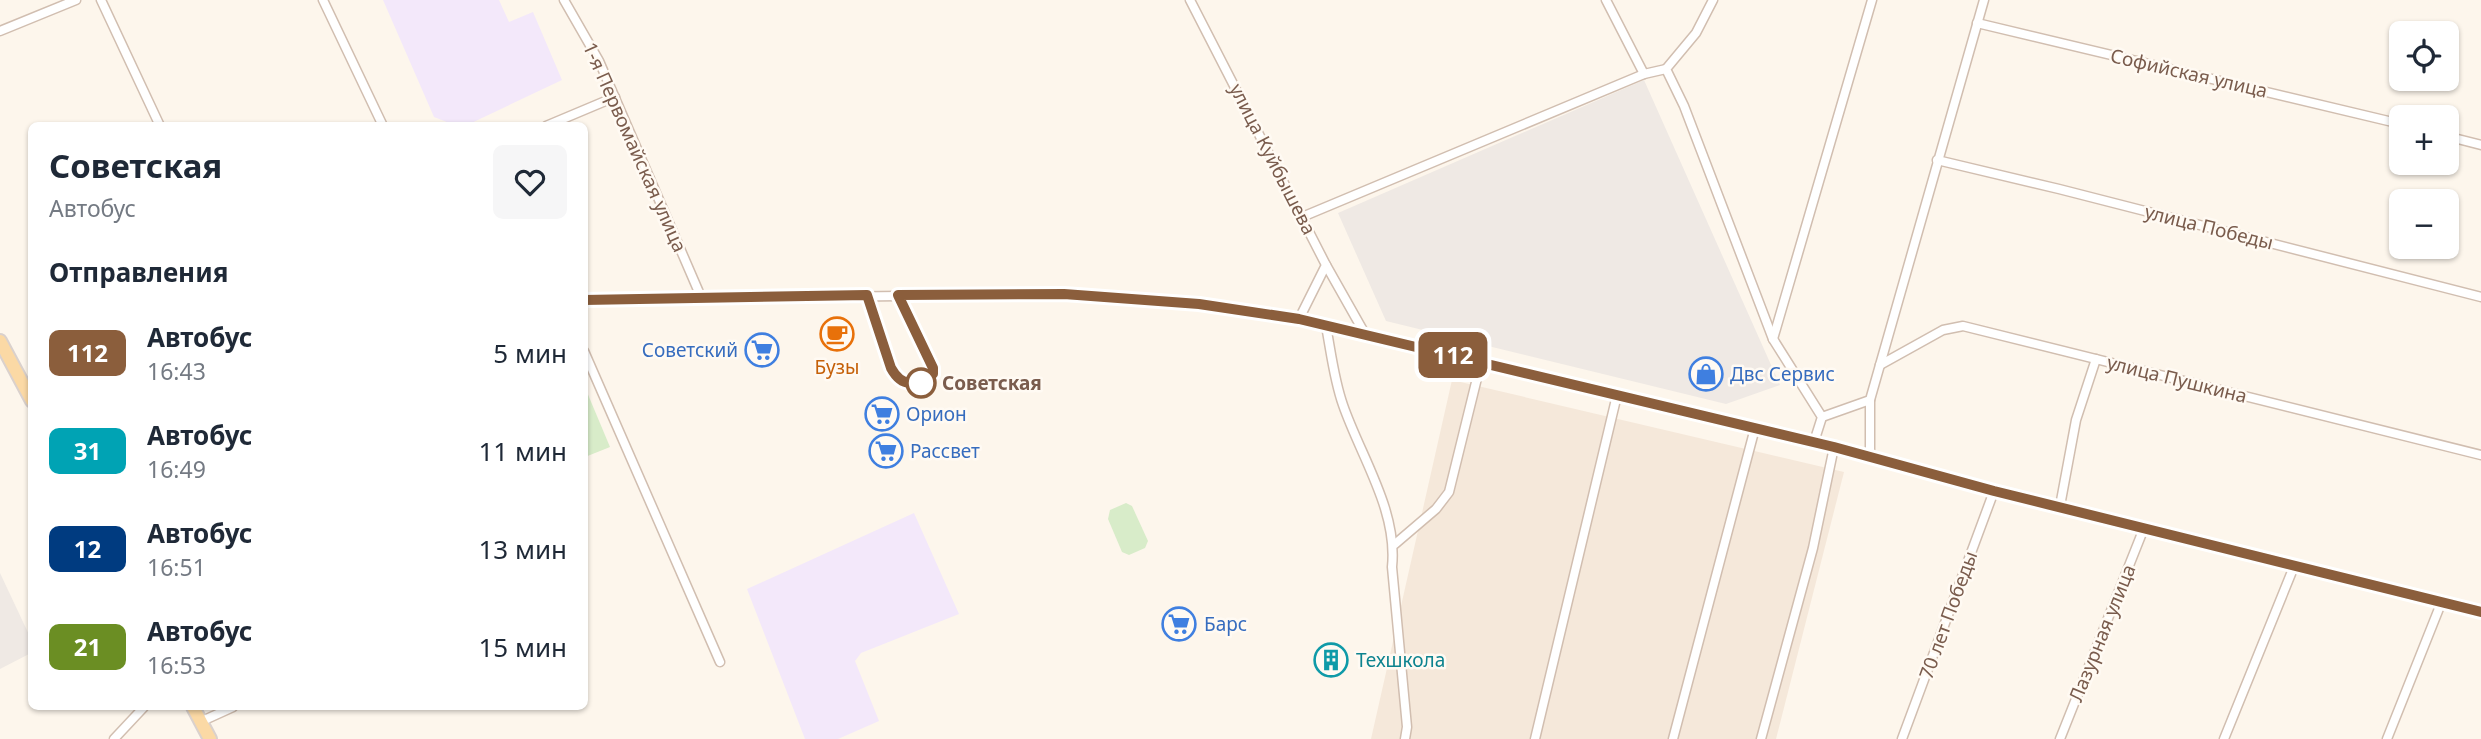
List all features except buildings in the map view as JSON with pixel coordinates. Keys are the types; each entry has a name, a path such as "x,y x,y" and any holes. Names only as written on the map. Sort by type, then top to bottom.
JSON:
{"main road":[{"path":"0,341 28,394"},
{"path":"194,710 210,739"}],"street":[{"path":"0,31 76,0"},
{"path":"101,0 158,122"},
{"path":"323,0 381,122"},
{"path":"565,2 575,0"},
{"name":"улица Куйбышева","path":"1191,0 1326,265 1365,334"},
{"path":"1606,0 1644,74"},
{"path":"1302,217 1644,74 1665,69 1696,33 1713,0"},
{"path":"1773,339 1872,0"},
{"path":"1870,457 1870,400 1984,0"},
{"name":"1-я Первомайская улица","path":"565,2 599,61 701,297"},
{"name":"Софийская улица","path":"1977,23 2389,121"},
{"path":"1665,69 1684,106 1773,339 1822,417 1814,442"},
{"path":"556,122 615,97"},
{"path":"2459,139 2481,145"},
{"name":"улица Победы","path":"1937,160 2059,188 2481,297"},
{"path":"1299,319 1326,265"},
{"path":"588,300 1064,294 1199,304 1299,319 1814,442 1994,491 2481,612"},
{"path":"867,295 897,379 909,384 921,383 933,374 932,361 898,295"},
{"path":"1326,326 1341,401 1382,501 1395,544 1392,567 1407,727 1405,739"},
{"name":"улица Пушкина","path":"1880,365 1942,330 1963,326 2481,455"},
{"path":"2060,506 2076,420 2096,359"},
{"path":"588,360 720,662"},
{"path":"1395,544 1436,509 1449,492 1482,362"},
{"path":"1535,739 1617,395"},
{"path":"1822,417 1870,400"},
{"path":"1673,739 1755,428"},
{"path":"1761,739 1812,548 1834,447"},
{"name":"70 лет Победы","path":"1902,739 1994,491"},
{"name":"Лазурная улица","path":"2060,739 2144,528"},
{"path":"2224,739 2295,564"},
{"path":"2387,739 2442,601"},
{"path":"114,739 142,710"},
{"path":"200,722 226,710"}],"shaded area":[{"path":"383,0 499,0 509,22 533,12 562,80 473,122 447,122 434,117"},
{"path":"1644,80 1780,385 1726,404 1386,321 1338,213"},
{"path":"1452,380 1844,472 1776,739 1371,739"},
{"path":"914,513 959,614 861,653 855,661 879,721 838,739 805,739 747,589"},
{"path":"0,573 28,632 28,655 0,669"}],"green space":[{"path":"588,395 610,447 588,456"},
{"path":"1126,503 1132,506 1148,541 1145,548 1129,555 1122,552 1108,519 1110,510"}],"bus line":[{"name":"112","path":"588,300 867,295 891,368 897,379 909,384 921,383 933,374 933,368 932,361 898,295 1064,294 1199,304 1299,319 1834,447 1994,491 2481,612"}],"place":[{"name":"Бузы","path":"837,334"},
{"name":"Советский","path":"762,350"},
{"name":"Двс Сервис","path":"1706,374"},
{"name":"Советская","path":"921,383"},
{"name":"Орион","path":"882,414"},
{"name":"Рассвет","path":"886,451"},
{"name":"Барс","path":"1179,624"},
{"name":"Техшкола","path":"1331,660"}]}
